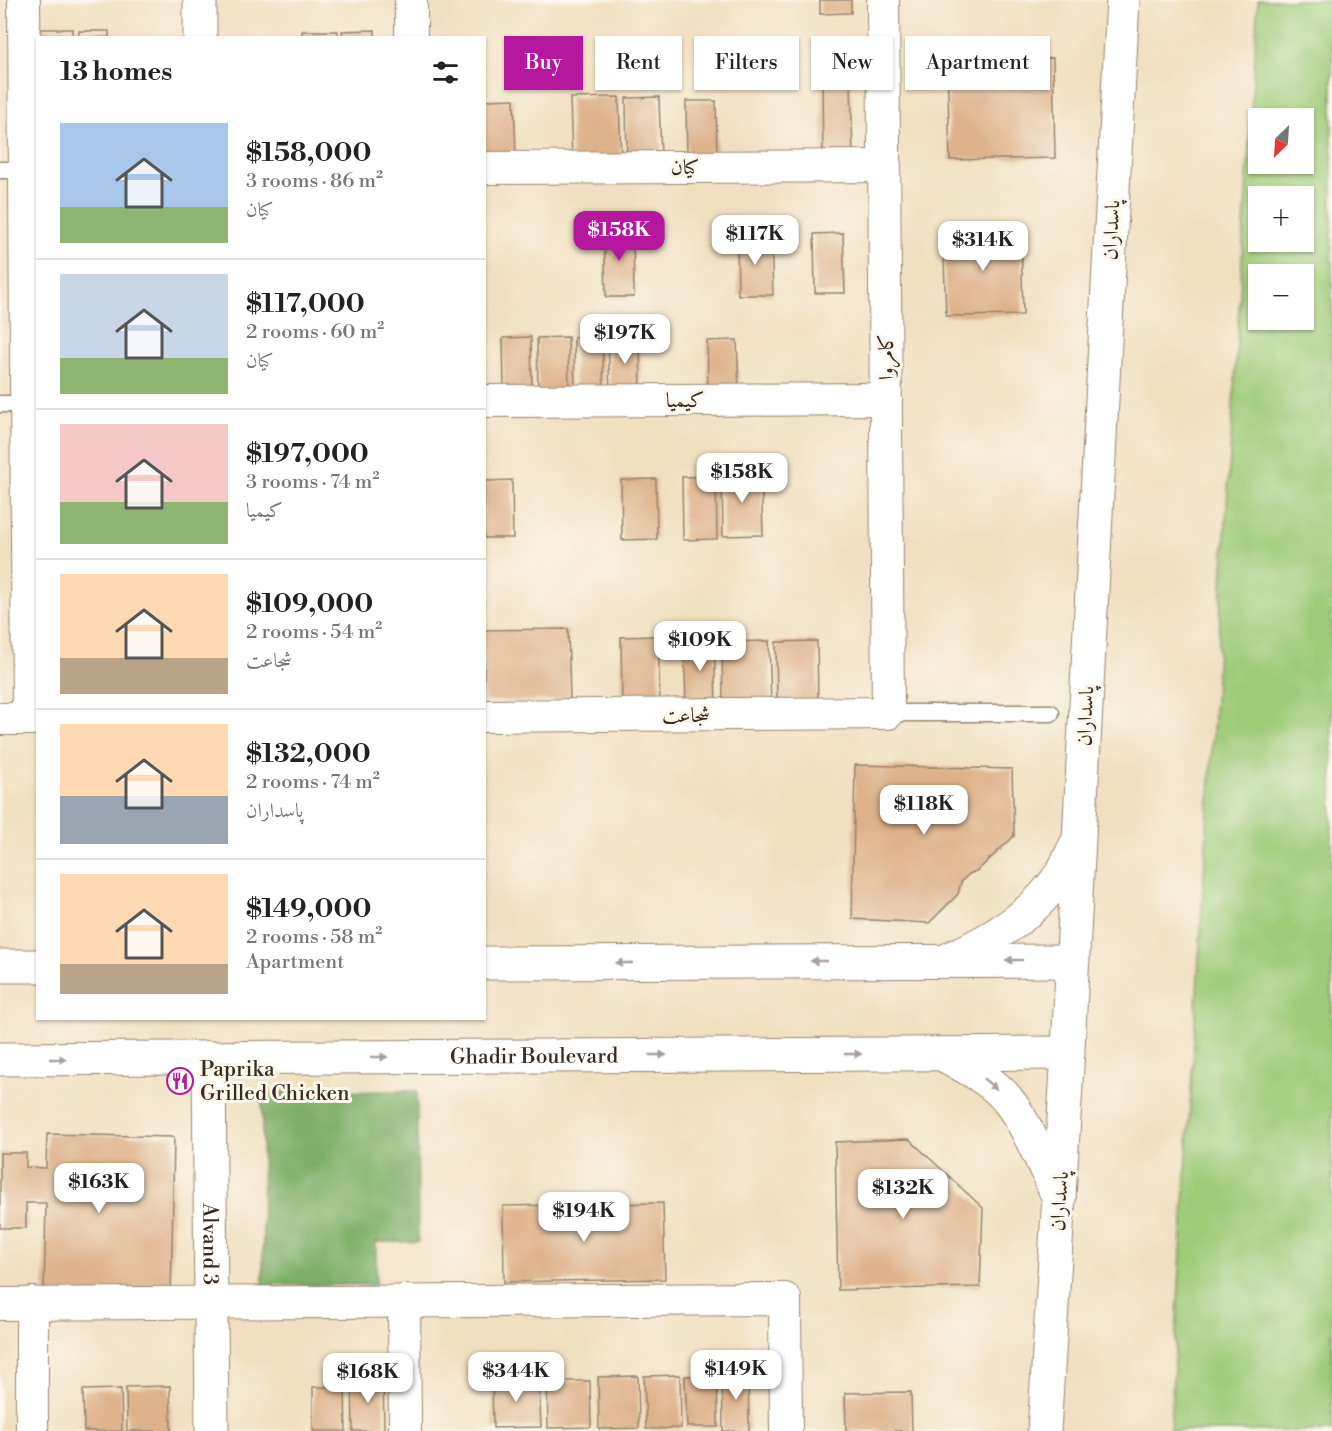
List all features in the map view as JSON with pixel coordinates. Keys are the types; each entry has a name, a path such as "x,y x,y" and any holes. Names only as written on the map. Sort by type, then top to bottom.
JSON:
{"main road":[{"path":"200,0 200,36"},
{"name":"پاسداران","path":"1044,1431 1060,1199 1123,0"},
{"path":"945,960 980,945 1025,916 1062,874 1079,838"},
{"path":"486,963 1072,961"},
{"path":"0,966 36,966"},
{"path":"940,1053 975,1073 1007,1098 1027,1131 1060,1199"},
{"name":"Ghadir Boulevard","path":"0,1059 1068,1053"},
{"name":"Alvand 3","path":"209,1058 212,1431"}],"street":[{"path":"22,719 13,404 13,170 24,0"},
{"path":"411,0 411,36"},
{"name":"کامروا","path":"884,0 888,713"},
{"name":"کیان","path":"486,168 885,166"},
{"name":"کیمیا","path":"486,401 886,399"},
{"name":"شجاعت","path":"486,716 888,713"},
{"path":"0,1304 785,1299 786,1431"},
{"path":"404,1301 405,1431"},
{"path":"32,1304 32,1431"}],"lane":[{"path":"888,713 1051,713"}],"green space":[{"path":"1258,0 1332,0 1332,1431 1170,1431 1248,163 1248,174 1314,174 1314,108 1251,108"},
{"path":"417,1091 418,1242 376,1242 376,1285 263,1285 262,1092"}],"building":[{"path":"820,0 851,0 851,13 820,14"},
{"path":"39,29 72,29 72,36 40,36"},
{"path":"375,30 375,36 343,36 342,31"},
{"path":"79,31 109,31 109,36 79,36"},
{"path":"302,31 338,31 338,36 302,36"},
{"path":"1050,58 1053,58 1055,158 950,160 948,90 1050,90"},
{"path":"822,90 851,90 853,160 823,160"},
{"path":"619,97 621,161 572,161 570,98"},
{"path":"659,97 661,159 627,160 626,98"},
{"path":"514,99 516,158 486,158 486,100"},
{"path":"686,101 716,101 717,157 687,158"},
{"path":"604,227 633,227 634,297 606,297"},
{"path":"1021,229 1023,315 946,316 943,230"},
{"path":"843,233 845,293 815,293 814,234"},
{"path":"737,236 771,236 773,295 738,295"},
{"path":"602,336 604,393 575,394 574,337"},
{"path":"640,336 641,394 610,395 608,337"},
{"path":"531,337 532,391 504,392 503,338"},
{"path":"568,337 569,391 538,392 537,338"},
{"path":"737,340 739,391 708,391 707,341"},
{"path":"761,472 763,535 723,536 722,473"},
{"path":"716,476 717,539 683,540 682,477"},
{"path":"656,479 657,539 622,540 621,480"},
{"path":"512,480 513,538 486,538 486,481"},
{"path":"568,629 570,700 486,701 486,630"},
{"path":"658,636 660,703 622,704 621,637"},
{"path":"684,638 714,638 716,705 686,706"},
{"path":"769,641 771,704 723,705 722,642"},
{"path":"817,641 818,703 777,704 776,642"},
{"path":"855,765 1012,769 1014,836 978,870 969,874 961,882 958,894 929,923 852,919"},
{"path":"47,1134 174,1137 171,1300 44,1298 46,1203 26,1203 26,1228 0,1228 0,1153 26,1153 26,1167 46,1168"},
{"path":"909,1139 983,1208 980,1287 838,1290 835,1142"},
{"path":"663,1203 665,1279 504,1282 503,1206"},
{"path":"748,1371 749,1431 723,1431 722,1372"},
{"path":"680,1375 681,1428 646,1429 644,1376"},
{"path":"717,1375 718,1427 687,1427 685,1376"},
{"path":"352,1376 383,1376 384,1431 353,1431"},
{"path":"638,1376 639,1428 599,1429 598,1377"},
{"path":"492,1378 539,1378 541,1427 493,1428"},
{"path":"547,1381 590,1381 591,1427 548,1428"},
{"path":"170,1386 171,1431 127,1431 126,1387"},
{"path":"313,1387 345,1387 346,1431 313,1431"},
{"path":"121,1389 122,1431 84,1431 83,1390"},
{"path":"911,1392 912,1431 846,1431 845,1393"}],"place":[{"name":"Paprika Grilled Chicken","path":"180,1081"}]}
